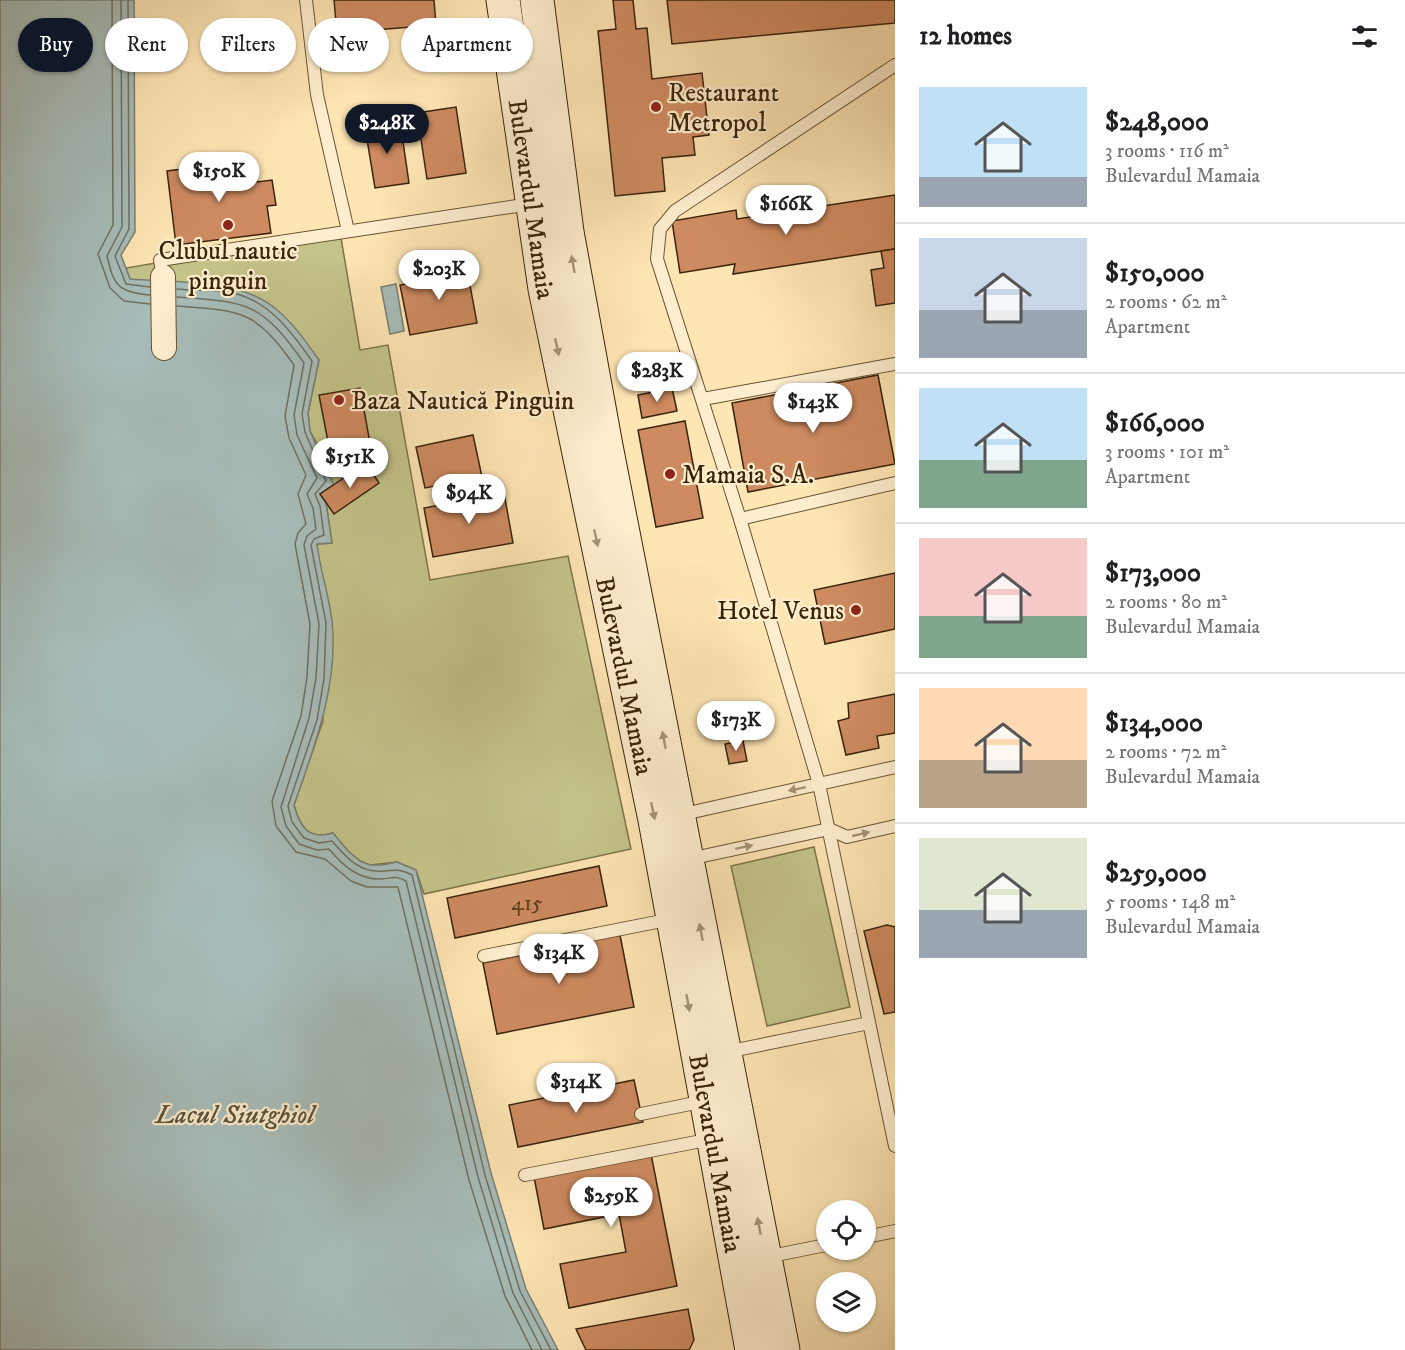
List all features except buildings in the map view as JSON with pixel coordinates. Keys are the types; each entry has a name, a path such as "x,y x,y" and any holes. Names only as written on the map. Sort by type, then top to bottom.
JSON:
{"main road":[{"name":"Bulevardul Mamaia","path":"503,0 531,203 548,301 673,919 752,1350"},
{"name":"Bulevardul Mamaia","path":"541,2 569,243 783,1350"}],"street":[{"path":"163,277 164,348"}],"lane":[{"path":"306,0 317,95 348,231"},
{"path":"895,65 675,211 660,229 657,259 703,399 819,784 895,1146"},
{"path":"163,277 160,260 531,203"},
{"path":"703,399 895,364"},
{"path":"740,519 895,483"},
{"path":"678,815 895,767"},
{"path":"687,860 829,829 847,837 895,826"},
{"path":"484,956 673,919"},
{"path":"725,1053 869,1023"},
{"path":"641,1114 706,1101"},
{"path":"525,1175 713,1139"},
{"path":"876,1235 895,1232"},
{"path":"765,1257 816,1247"}],"green space":[{"path":"340,232 360,350 388,345 430,580 568,556 631,849 424,894 416,870 397,862 370,865 360,861 333,833 318,835 312,833 299,820 294,805 323,721 317,544 332,543 326,503 320,494 321,451 310,431 308,413 319,360 237,288 130,280 126,268"},
{"path":"814,847 850,1007 767,1026 731,866"}],"water":[{"name":"Lacul Siutghiol","path":"0,0 134,0 134,18 105,18 105,72 134,72 135,232 121,255 130,279 227,287 262,300 283,315 319,360 308,413 310,431 334,485 320,494 326,503 332,543 317,544 331,611 332,668 317,738 294,805 299,820 307,830 318,835 333,833 360,861 370,865 397,862 416,870 491,1173 526,1289 558,1350 0,1350"},
{"path":"396,284 404,331 390,334 381,287"}],"place":[{"name":"Restaurant Metropol","path":"656,107"},
{"name":"Clubul nautic pinguin","path":"228,225"},
{"name":"Baza Nautică Pinguin","path":"339,400"},
{"name":"Mamaia S.A.","path":"670,474"},
{"name":"Hotel Venus","path":"856,610"}]}
